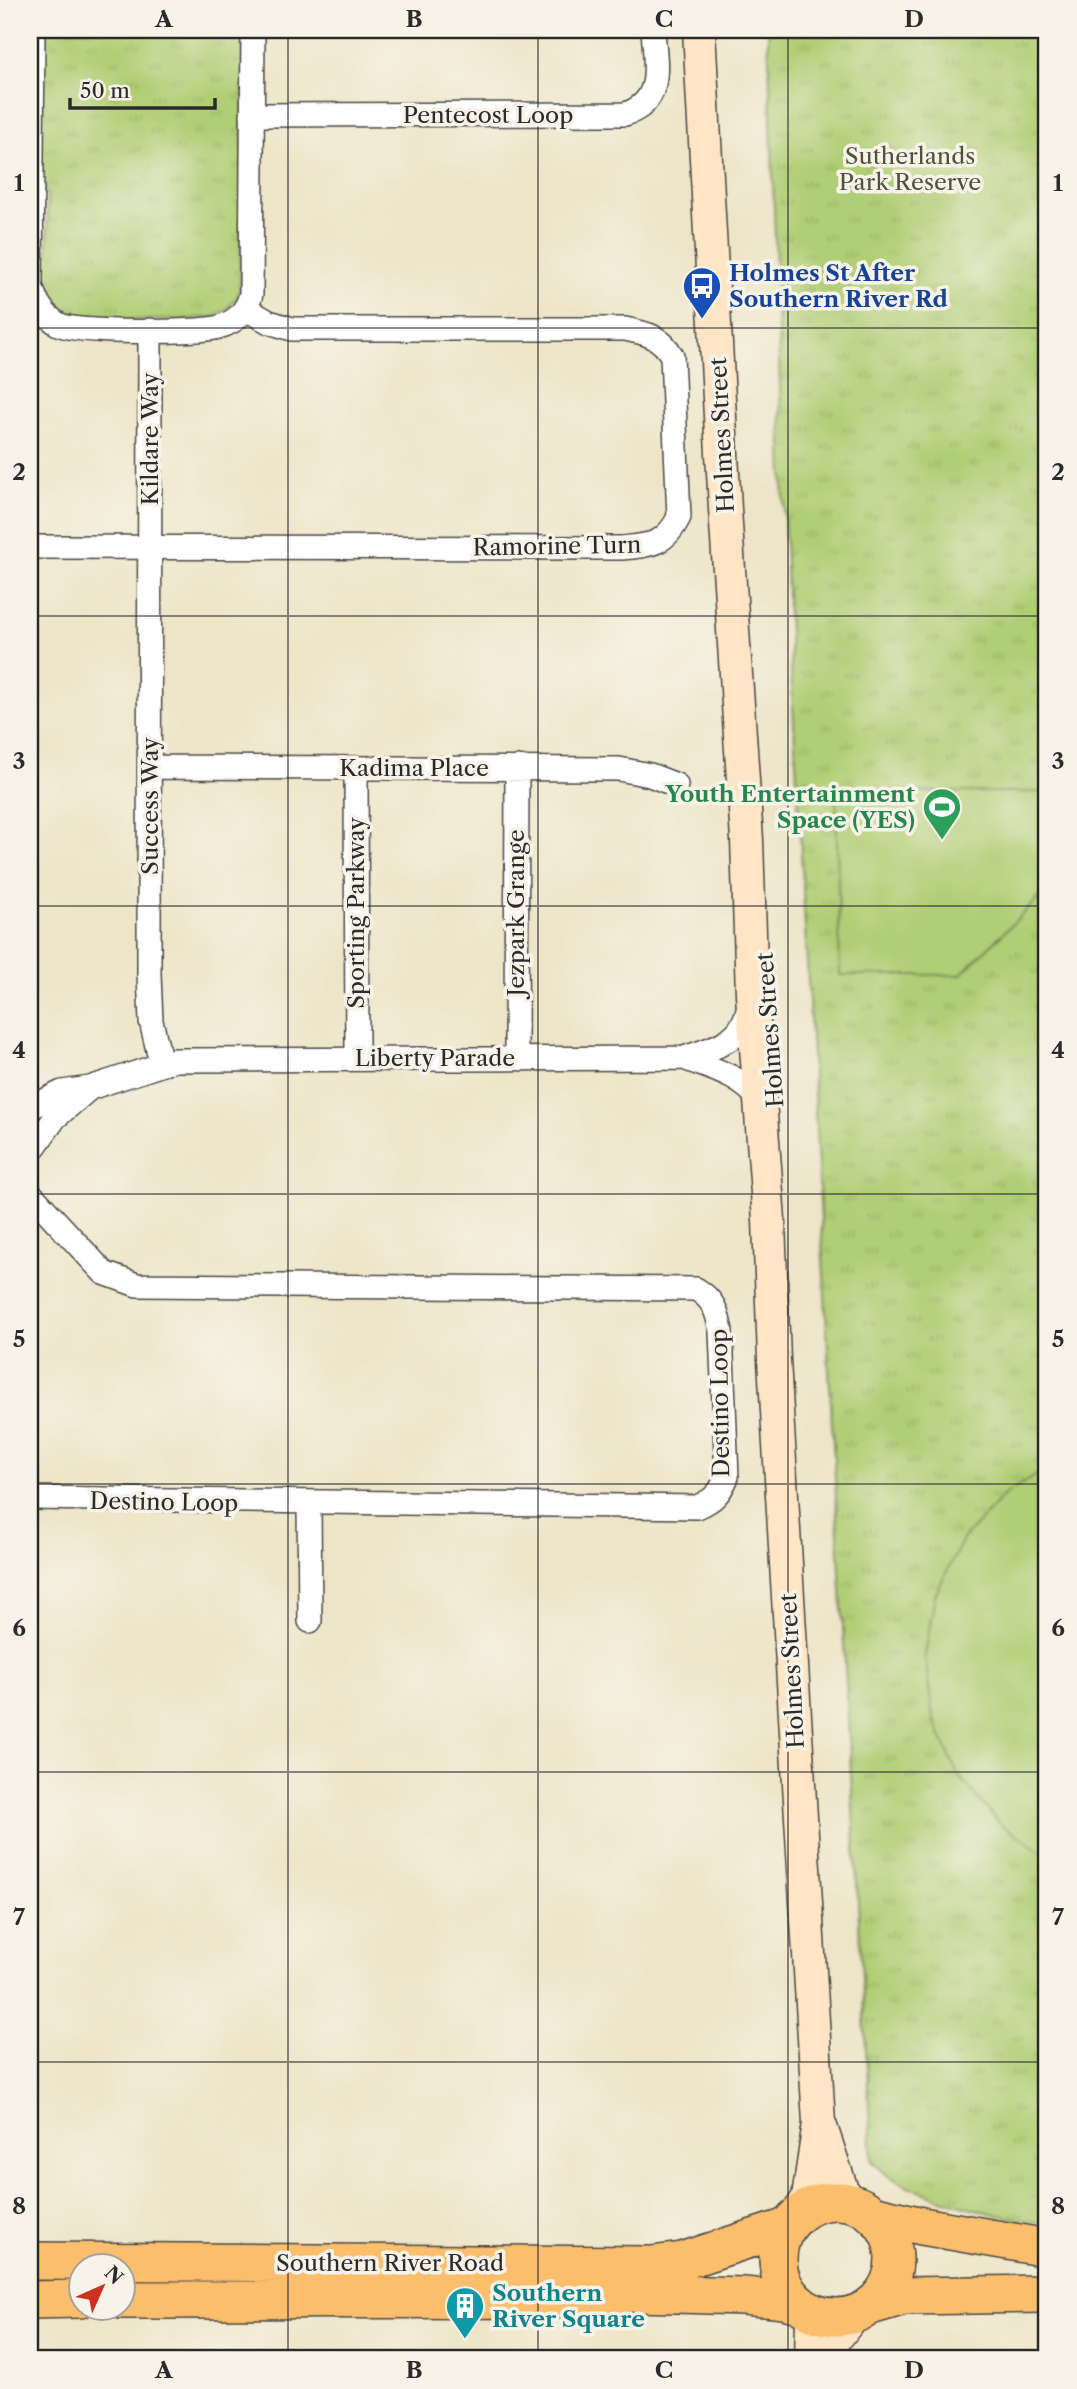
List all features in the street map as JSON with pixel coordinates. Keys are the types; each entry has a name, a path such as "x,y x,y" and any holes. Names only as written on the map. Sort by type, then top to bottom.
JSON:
{"main road":[{"name":"Holmes Street","path":"699,30 725,509 747,840 752,995 769,1220 774,1360 819,2123 808,2198 792,2221"},
{"name":"Holmes Street","path":"747,840 769,972 769,1026 778,1153 769,1220"},
{"name":"Holmes Street","path":"819,2123 842,2190 862,2208"},
{"path":"811,2359 812,2319 786,2288 779,2268 778,2254 781,2240 792,2221 814,2205 833,2201 936,2229 1047,2248"},
{"path":"820,2359 862,2309 887,2286 892,2273 893,2260 888,2234 862,2208"},
{"name":"Southern River Road","path":"30,2261 653,2265 682,2261 792,2221"},
{"name":"Southern River Road","path":"136,2300 583,2300 634,2293 744,2296 784,2300 804,2307"},
{"path":"804,2307 817,2314 836,2316 904,2296 1047,2294"},
{"path":"30,2300 66,2299"}],"street":[{"path":"33,30 31,285 35,310 68,327 150,330 218,327 236,319 246,309 251,294 253,30"},
{"name":"Pentecost Loop","path":"252,115 625,114 637,111 644,104 655,84 653,30"},
{"name":"Ramorine Turn","path":"30,547 622,548 657,544 674,529 679,517 672,356 662,341 648,333 625,329 292,329 269,322 246,309"},
{"name":"Kildare Way","path":"150,330 150,547"},
{"name":"Success Way","path":"150,547 150,1014 161,1063"},
{"name":"Kadima Place","path":"150,766 620,769 650,775 676,785"},
{"name":"Sporting Parkway","path":"356,768 356,1058"},
{"name":"Jezpark Grange","path":"516,1058 517,768"},
{"name":"Liberty Parade","path":"30,1108 62,1093 90,1088 161,1063 191,1058 684,1058 734,1036 743,1025 752,995"},
{"path":"684,1058 741,1082 751,1088 760,1101"},
{"name":"Liberty Parade","path":"30,1153 55,1118 90,1088"},
{"name":"Destino Loop","path":"30,1193 104,1273 137,1285 696,1289 707,1296 717,1310 721,1331 727,1477 720,1492 711,1502 697,1507 309,1504 30,1498"},
{"path":"309,1504 310,1621"}],"green space":[{"path":"41,30 237,30 237,37 244,40 240,290 227,309 214,317 179,320 79,320 63,314 50,300 43,289 41,253 48,249 47,193 41,188"},
{"name":"Sutherlands Park Reserve","path":"768,30 1047,30 1047,2222 989,2213 922,2192 903,2184 872,2161 787,595"},
{"name":"Youth Entertainment Space (YES)","path":"836,792 1047,792 1047,890 960,975 840,975"},
{"path":"1047,1469 1047,1855 999,1823 958,1775 933,1718 925,1656 935,1595 963,1539 1005,1494"}],"place":[{"name":"Holmes St After Southern River Rd","path":"702,320"},
{"name":"Youth Entertainment Space (YES)","path":"942,841"},
{"name":"Southern River Square","path":"465,2340"}]}
